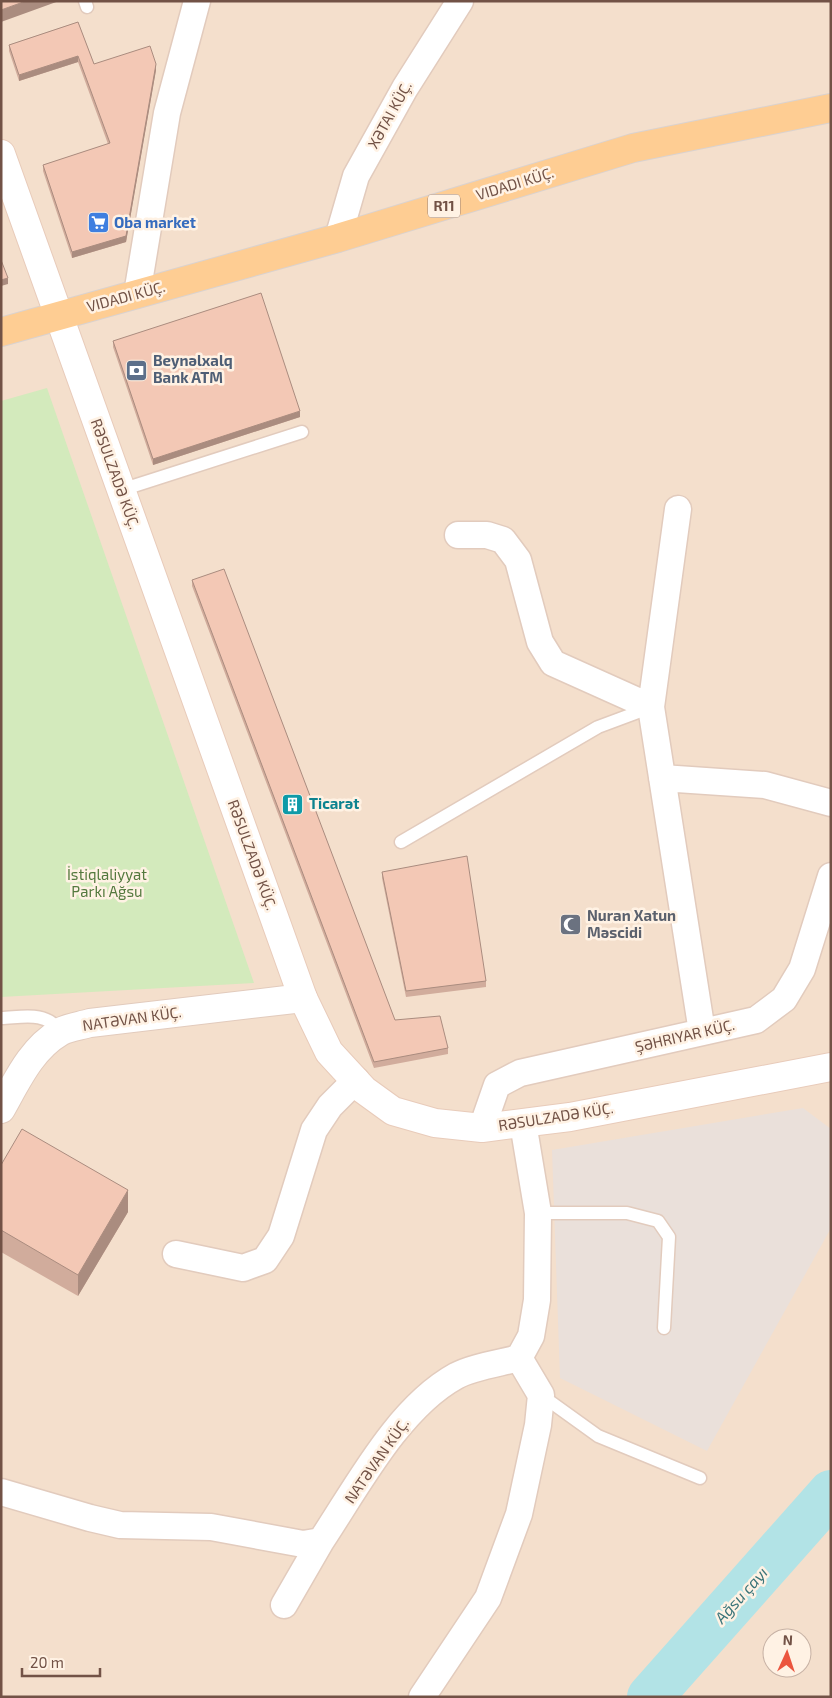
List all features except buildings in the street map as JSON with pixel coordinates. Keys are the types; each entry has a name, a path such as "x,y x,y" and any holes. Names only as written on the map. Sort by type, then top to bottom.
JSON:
{"main road":[{"name":"VIDADI KÜÇ.","path":"59,315 338,238 633,148 831,108"},
{"name":"RƏSULZADƏ KÜÇ.","path":"1,154 7,190 59,315 303,998 329,1052 364,1090 393,1110 435,1123 482,1128 570,1117 831,1067"},
{"name":"R11","path":"1,332 59,315"},
{"name":"NATƏVAN KÜÇ.","path":"1,1109 25,1066 42,1046 61,1031 90,1023 303,998"}],"street":[{"path":"137,294 166,113 197,1"},
{"name":"XƏTAI KÜÇ.","path":"338,238 356,176 405,88 460,1"},
{"path":"678,509 651,707 702,1032"},
{"path":"458,536 487,535 503,540 518,560 540,642 553,663 651,707"},
{"path":"662,778 765,785 831,803"},
{"name":"ŞƏHRIYAR KÜÇ.","path":"482,1128 497,1085 520,1073 756,1020 784,999 802,969 831,876"},
{"path":"176,1254 243,1268 265,1260 281,1236 314,1130 330,1106 356,1080"},
{"path":"422,1697 488,1598 520,1514 538,1425 541,1395 519,1358 531,1336 537,1300 538,1213 523,1123"},
{"name":"NATƏVAN KÜÇ.","path":"284,1606 321,1541 390,1438 419,1402 457,1375 519,1358"},
{"path":"1,1492 90,1518 120,1524 211,1527 302,1544 321,1541"}],"lane":[{"path":"121,490 302,432"},
{"path":"402,842 598,727 651,707"},
{"path":"1,1018 36,1016 52,1021 61,1031"},
{"path":"538,1213 627,1213 658,1222 669,1237 664,1328"},
{"path":"541,1395 598,1436 700,1478"}],"shaded area":[{"path":"1,1 831,1 831,1697 1,1697"},
{"path":"803,1108 831,1129 831,1228 707,1451 560,1378 552,1150"}],"green space":[{"name":"İstiqlaliyyat Parkı Ağsu","path":"47,388 254,983 1,997 1,401"}],"waterway":[{"name":"Ağsu çayı","path":"650,1697 831,1493"}],"place":[{"name":"Oba market","path":"98,223"},
{"name":"Beynəlxalq Bank ATM","path":"137,370"},
{"name":"Ticarət","path":"293,804"},
{"name":"Nuran Xatun Məscidi","path":"571,925"}]}
